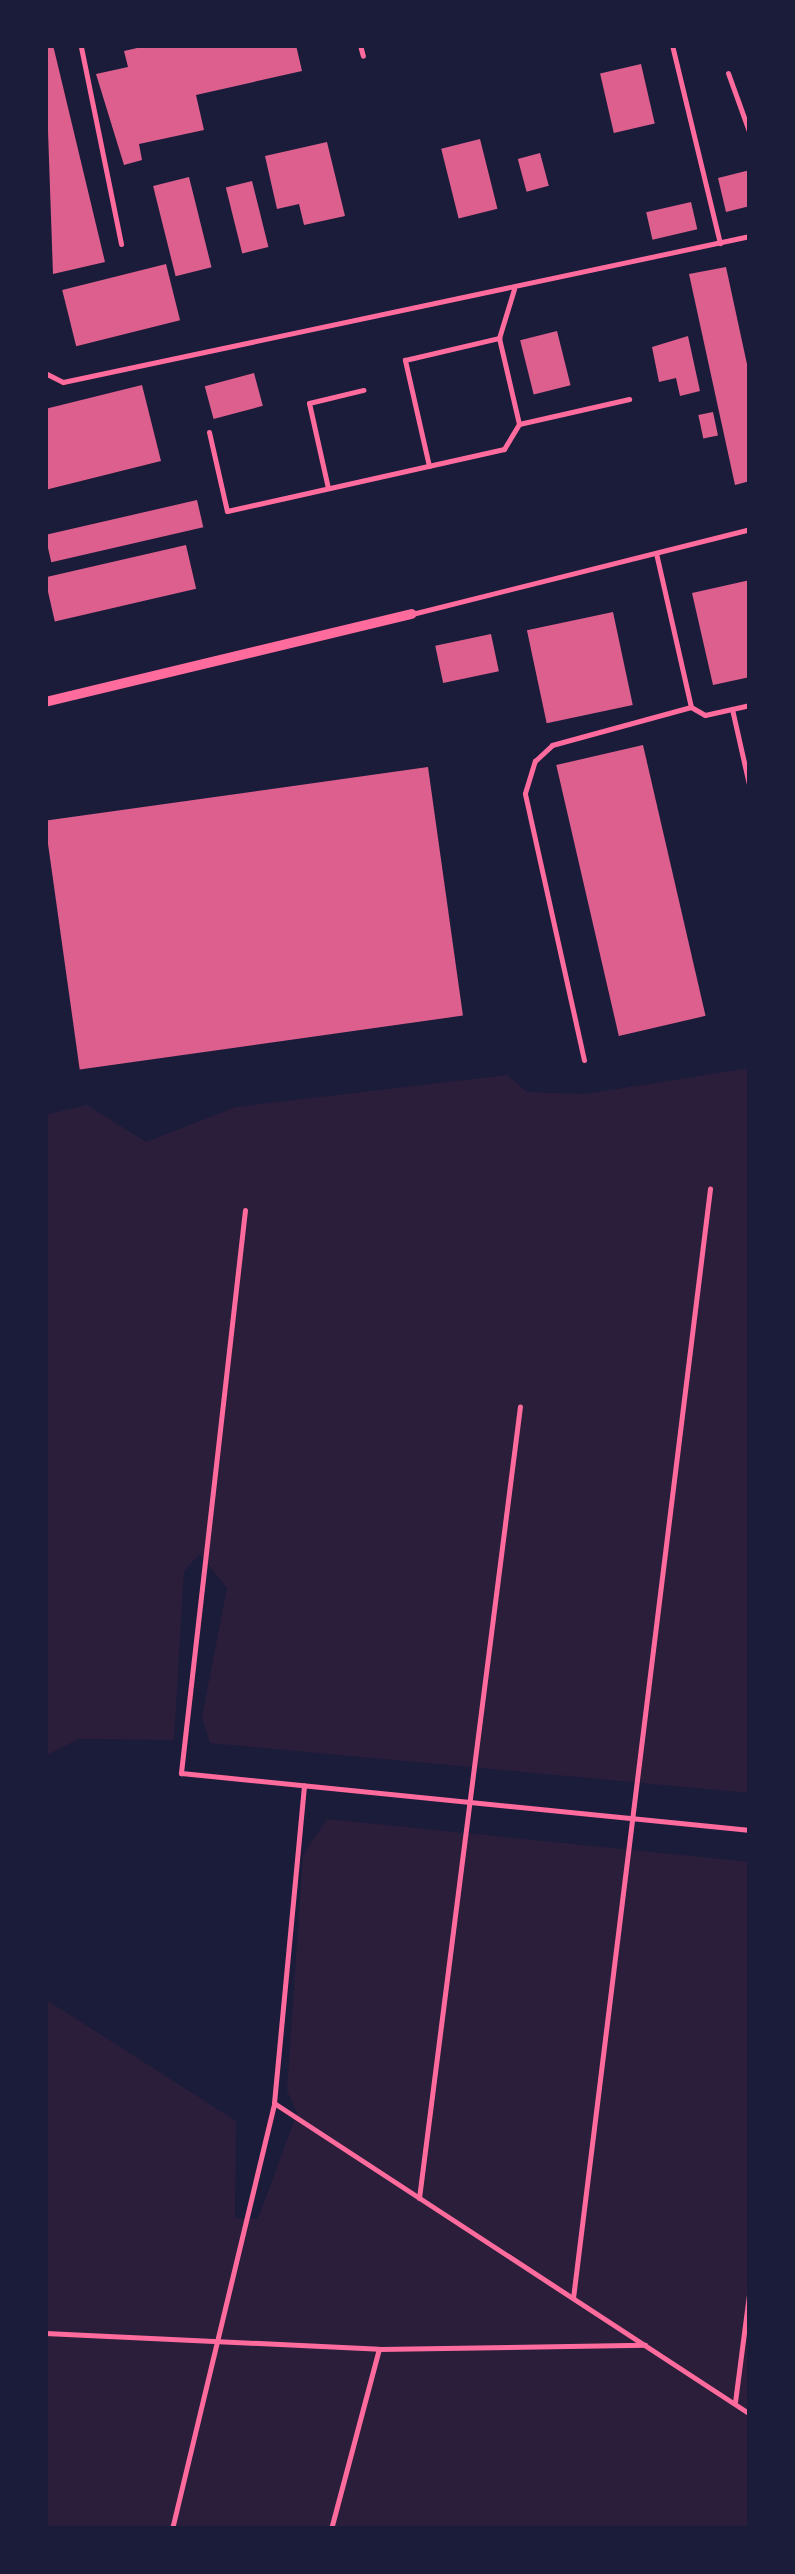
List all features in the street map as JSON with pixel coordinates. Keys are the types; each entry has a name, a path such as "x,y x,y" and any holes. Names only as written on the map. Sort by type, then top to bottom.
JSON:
{"street":[{"path":"45,702 412,614"}],"lane":[{"path":"90,45 80,46 120,244"},
{"path":"360,45 363,56"},
{"path":"672,45 720,243"},
{"path":"728,73 750,134"},
{"path":"45,374 63,382 472,289 514,289 750,236"},
{"path":"210,432 228,511 504,449 519,424 499,338 514,289"},
{"path":"429,466 405,360 499,338"},
{"path":"328,488 309,403 364,390"},
{"path":"519,424 629,400"},
{"path":"412,614 750,529"},
{"path":"656,553 691,707"},
{"path":"584,1060 525,793 535,760 552,745 691,707 705,715 750,705"},
{"path":"732,709 750,789"},
{"path":"573,2298 710,1188"},
{"path":"244,1210 181,1773 750,1830"},
{"path":"419,2198 466,1802 520,1406"},
{"path":"172,2529 274,2103 304,1785"},
{"path":"274,2103 750,2414"},
{"path":"735,2404 750,2286"},
{"path":"45,2333 379,2349 645,2345"},
{"path":"331,2529 379,2349"}],"shaded area":[{"path":"750,1068 750,1793 210,1743 202,1717 227,1588 200,1554 184,1571 174,1740 79,1739 45,1756 45,1115 87,1105 146,1142 236,1107 507,1075 527,1092 585,1094"},
{"path":"327,1819 750,1862 750,2529 45,2529 45,1999 236,2121 235,2218 258,2219 297,2113 287,2090 303,1855"}],"building":[{"path":"45,45 53,45 105,262 53,274"},
{"path":"150,45 296,45 302,71 196,95 204,130 139,144 142,160 124,165 96,74 128,67 124,51"},
{"path":"641,64 655,123 614,133 600,73"},
{"path":"480,139 497,209 459,219 441,149"},
{"path":"327,142 345,216 304,225 299,204 277,209 265,156"},
{"path":"540,153 549,186 527,192 518,159"},
{"path":"750,170 750,206 726,212 718,178"},
{"path":"189,177 211,267 176,276 153,186"},
{"path":"252,181 268,247 242,254 226,188"},
{"path":"691,202 697,229 652,240 646,212"},
{"path":"166,264 180,320 76,346 62,290"},
{"path":"726,267 750,378 750,481 735,485 689,274"},
{"path":"557,331 571,385 534,395 520,340"},
{"path":"688,336 700,391 680,396 676,378 659,382 652,347"},
{"path":"254,373 263,406 214,419 205,386"},
{"path":"142,385 161,461 45,490 45,409"},
{"path":"713,412 718,435 703,439 698,415"},
{"path":"197,500 203,527 51,562 45,535"},
{"path":"186,545 196,589 55,621 45,578"},
{"path":"750,580 750,677 713,685 692,593"},
{"path":"613,612 633,705 547,723 527,630"},
{"path":"491,634 499,671 443,683 435,646"},
{"path":"643,745 706,1016 619,1036 556,765"},
{"path":"428,767 463,1016 80,1069 45,821"}]}
